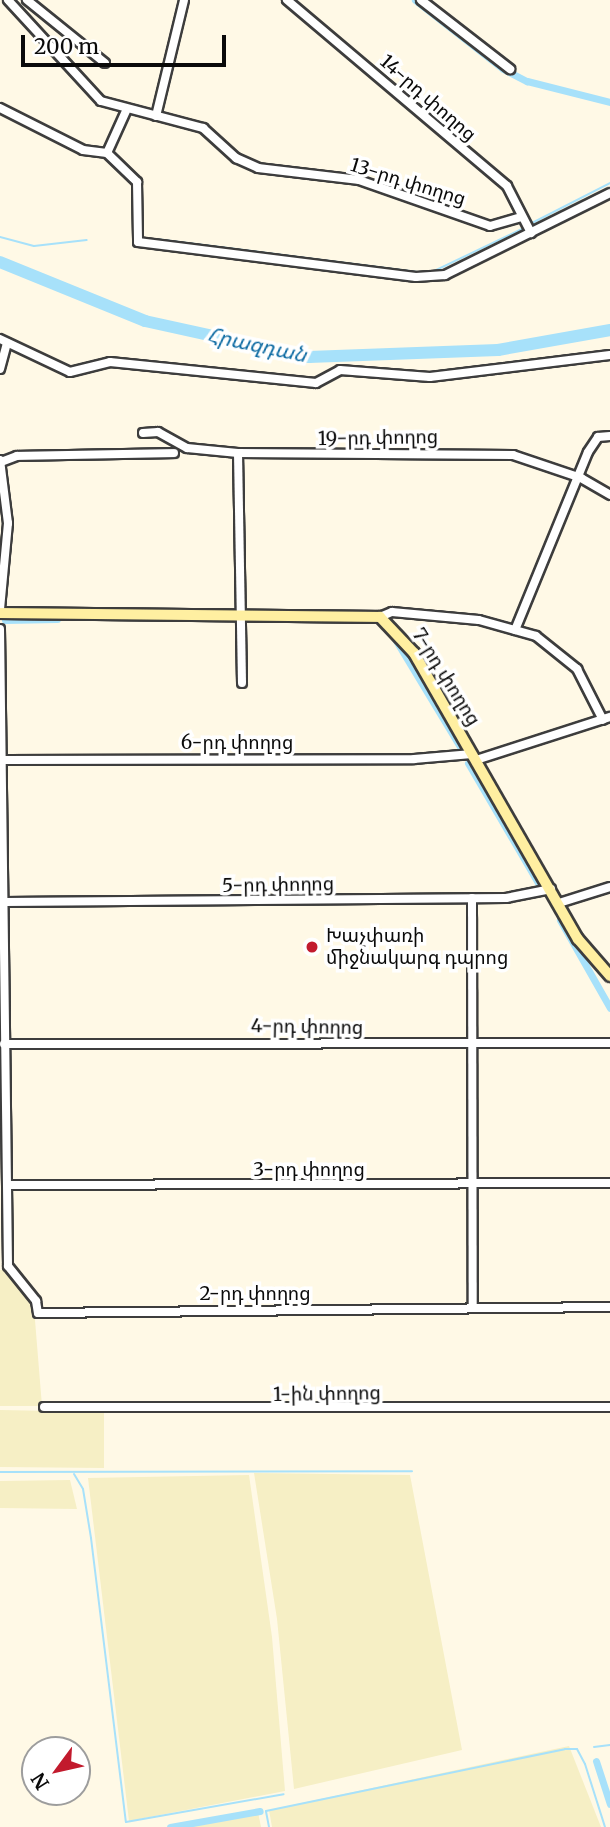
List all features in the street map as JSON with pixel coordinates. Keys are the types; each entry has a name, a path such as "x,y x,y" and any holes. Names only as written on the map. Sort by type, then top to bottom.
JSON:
{"main road":[{"path":"0,611 243,612 380,617"},
{"name":"7-րդ փողոց","path":"380,617 414,653 559,904 594,961 610,976"}],"street":[{"name":"13-րդ փողոց","path":"8,0 87,89 126,111 203,128 236,158 258,168 359,180 490,226 522,217"},
{"path":"27,0 105,63"},
{"path":"156,116 184,0"},
{"name":"14-րդ փողոց","path":"287,0 507,186 531,233"},
{"path":"421,0 510,69"},
{"path":"0,108 83,150 107,153 137,182 138,242 416,277 445,275 610,193"},
{"path":"107,153 126,111"},
{"path":"0,369 4,341 70,372 110,362 316,383 340,370 477,375 610,355"},
{"name":"19-րդ փողոց","path":"143,433 158,432 187,447 238,453 513,454 581,478 610,495"},
{"path":"515,630 581,478 593,442 610,436"},
{"path":"0,611 8,523 0,461 17,456 174,453"},
{"path":"238,453 243,612 242,683"},
{"path":"380,617 392,612 479,620 536,636 567,657 606,718"},
{"path":"0,629 5,902 4,1044 10,1093 8,1185"},
{"name":"6-րդ փողոց","path":"1,760 474,757 606,718"},
{"path":"559,904 610,887"},
{"name":"5-րդ փողոց","path":"5,902 506,898 551,888"},
{"path":"472,898 473,1307"},
{"name":"4-րդ փողոց","path":"4,1044 610,1043"},
{"name":"3-րդ փողոց","path":"8,1185 610,1183"},
{"name":"2-րդ փողոց","path":"8,1185 8,1266 36,1301 38,1313 610,1307"},
{"name":"1-ին փողոց","path":"44,1407 610,1407"}],"shaded area":[{"path":"0,1270 6,1270 34,1308 42,1406 0,1406"},
{"path":"0,1410 104,1412 104,1468 0,1467"},
{"path":"254,1473 410,1475 462,1750 294,1789 277,1619"},
{"path":"249,1475 272,1637 285,1791 129,1821 88,1478"},
{"path":"70,1480 77,1509 0,1508 0,1481"},
{"path":"569,1746 601,1827 272,1827 269,1810"},
{"path":"258,1812 261,1827 190,1827"}],"waterway":[{"path":"415,0 503,69 527,81 610,102"},
{"path":"532,223 610,183"},
{"path":"432,272 524,228"},
{"path":"0,237 34,246 87,240"},
{"path":"156,239 426,273"},
{"name":"Հրազդան","path":"0,262 145,321 309,357 498,350 610,330"},
{"path":"5,620 57,619"},
{"path":"395,639 462,750"},
{"path":"468,763 538,883"},
{"path":"560,920 610,1008"},
{"path":"0,1472 412,1471"},
{"path":"74,1474 83,1489 91,1538 126,1822 284,1794"},
{"path":"594,1747 610,1745"},
{"path":"269,1827 266,1811 565,1749 577,1749 585,1764 605,1827"},
{"path":"596,1761 610,1804"},
{"path":"170,1827 260,1811"}],"place":[{"name":"Խաչփառի միջնակարգ դպրոց","path":"312,947"}]}
